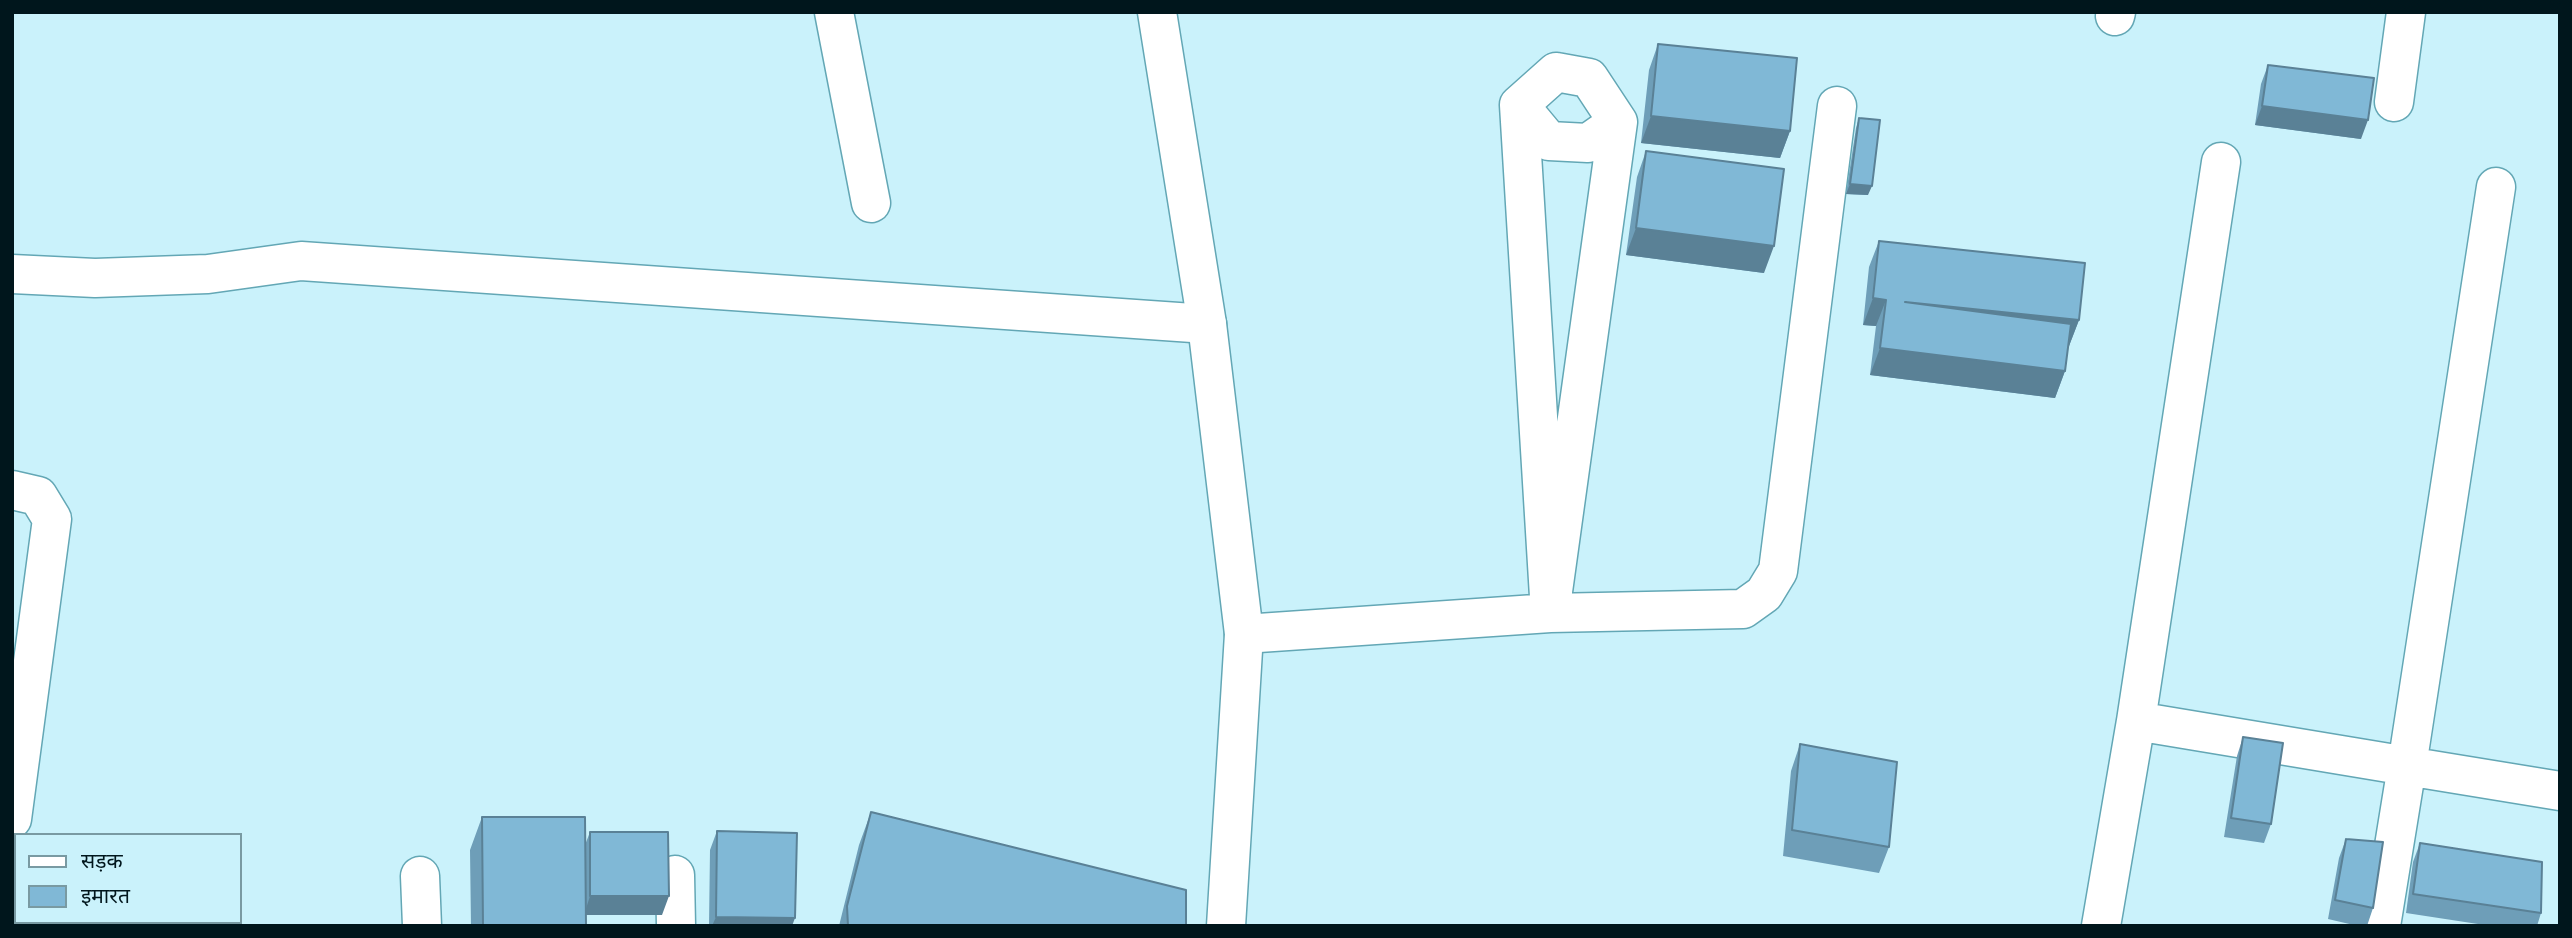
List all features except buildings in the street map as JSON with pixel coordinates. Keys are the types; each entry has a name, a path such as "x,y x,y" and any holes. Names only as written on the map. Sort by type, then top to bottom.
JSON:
{"street":[{"path":"834,12 871,204"},
{"path":"1157,12 1207,324 1244,634 1226,926"},
{"path":"2394,102 2406,12"},
{"path":"1519,105 1556,72 1590,78 1618,122 1550,613"},
{"path":"1519,105 1549,141 1588,143 1618,122"},
{"path":"1519,105 1550,613"},
{"path":"1244,634 1550,613 1744,609 1764,594 1778,572 1837,106"},
{"path":"2101,926 2136,721 2221,162"},
{"path":"2381,926 2496,187"},
{"path":"12,274 95,278 208,274 301,261 1207,324"},
{"path":"12,490 38,496 52,519 12,819"},
{"path":"2136,721 2560,791"},
{"path":"675,875 676,926"},
{"path":"420,876 422,926"}]}
